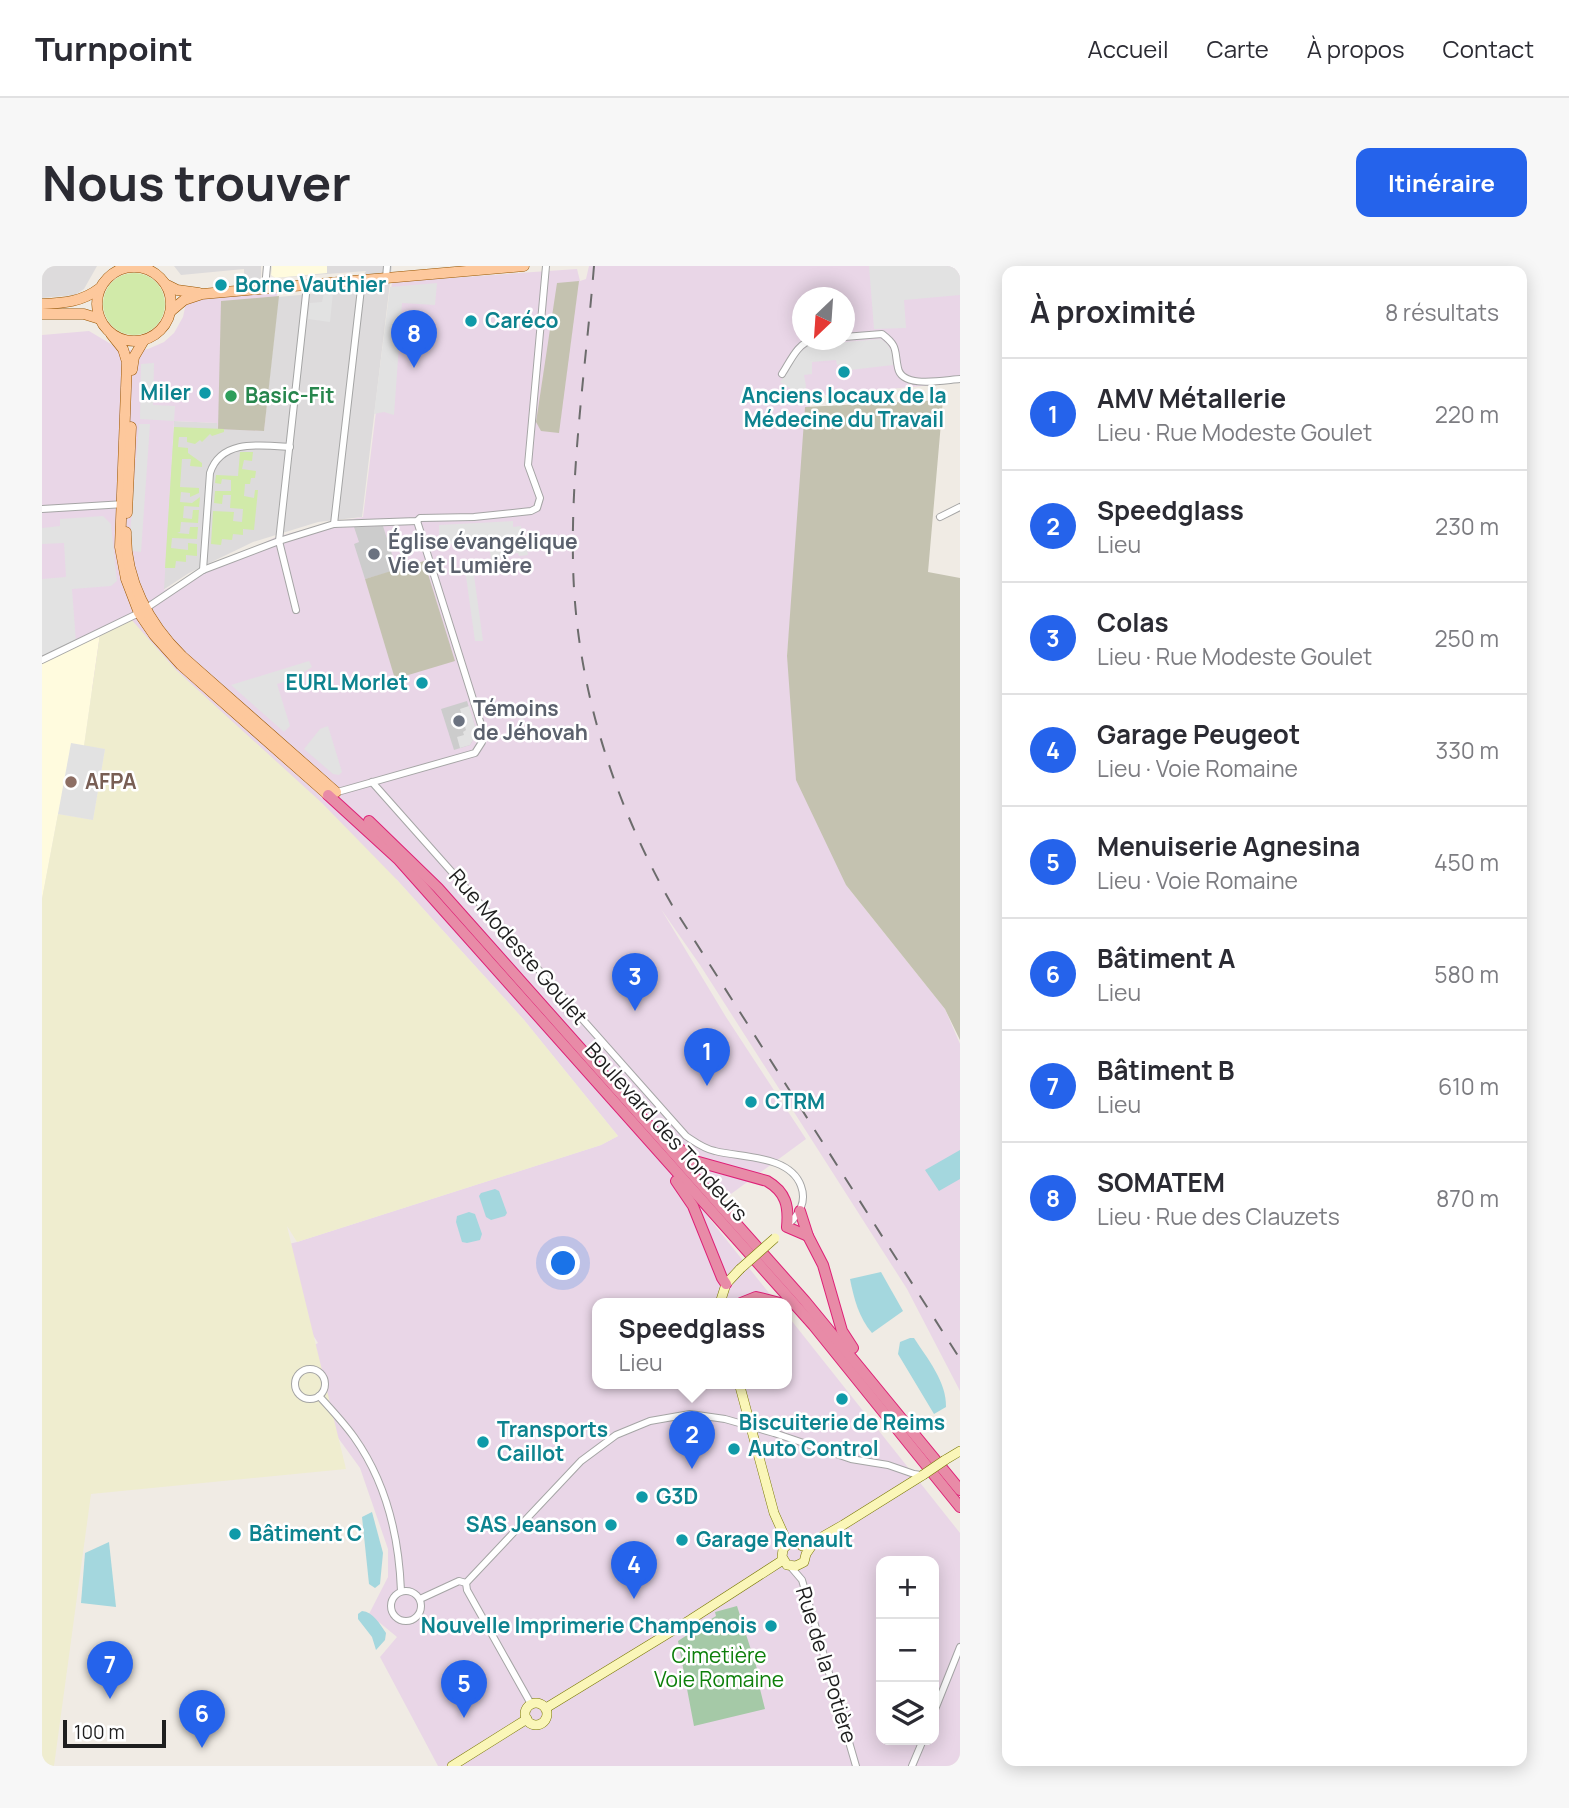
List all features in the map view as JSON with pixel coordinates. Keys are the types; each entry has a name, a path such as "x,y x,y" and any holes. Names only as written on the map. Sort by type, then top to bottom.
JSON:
{"highway":[{"name":"Boulevard des Tondeurs","path":"332,794 424,873 805,1301 960,1490"},
{"name":"Boulevard des Tondeurs","path":"332,794 398,859 789,1298"},
{"path":"545,1009 576,1036 687,1156 707,1165 767,1181 776,1186 786,1201 787,1227 808,1237"},
{"path":"618,1107 693,1206 726,1283"},
{"path":"800,1212 808,1237 823,1265 842,1331 900,1415"},
{"name":"Boulevard des Tondeurs","path":"792,1301 960,1507"},
{"path":"792,1312 864,1388"}],"main road":[{"path":"111,334 128,341 144,340 160,331 171,311 184,300 202,294 524,266"},
{"path":"43,312 88,296 100,288 111,274 127,267 143,267 177,290 202,294"},
{"path":"167,285 171,297 171,311"},
{"path":"100,288 97,302 100,319 123,349 127,362 124,504 126,537 143,611 182,656 332,794"},
{"path":"43,312 84,314 100,319"},
{"path":"124,504 133,358 144,340"},
{"path":"721,1298 726,1283 787,1227"},
{"path":"741,1389 774,1513 788,1544"},
{"path":"546,1708 786,1563 799,1566 804,1554 815,1541 960,1451"},
{"path":"786,1563 782,1553 788,1544 796,1542 804,1554"},
{"path":"538,1703 546,1708 547,1715 541,1723 534,1724 527,1719 527,1709 531,1704 538,1703"},
{"path":"452,1766 527,1719"}],"street":[{"path":"265,288 267,266"},
{"path":"386,278 387,266"},
{"path":"42,660 143,611 203,570 279,541 334,524 474,517 531,511 540,504 528,465 546,266"},
{"path":"334,524 362,280"},
{"path":"296,610 279,541 307,285"},
{"path":"855,336 882,334 893,342 897,351 898,371 904,378 915,382 960,379"},
{"path":"782,374 798,350"},
{"path":"203,570 210,473 214,460 241,446 290,447"},
{"path":"42,509 124,504"},
{"path":"940,517 960,508"},
{"path":"332,794 475,753 482,742 483,731 417,521"},
{"name":"Rue Modeste Goulet","path":"372,782 686,1136 713,1151 780,1164 791,1171 803,1192 800,1212"},
{"path":"787,1227 800,1212"},
{"path":"316,1370 321,1374 324,1388 319,1396 303,1397 296,1391 295,1382 300,1371 316,1370"},
{"path":"319,1396 354,1438 384,1494 398,1551 401,1591"},
{"path":"466,1583 581,1461 616,1435 650,1421 690,1414 725,1419 851,1460 888,1465 923,1475"},
{"path":"802,1580 804,1554"},
{"name":"Rue de la Potière","path":"786,1563 802,1580 856,1766"},
{"path":"420,1600 459,1581 466,1583"},
{"path":"466,1583 467,1590 531,1704"},
{"path":"401,1591 415,1594 420,1600 419,1613 413,1619 397,1619 391,1612 390,1603 394,1595 401,1591"},
{"path":"939,1700 960,1647"},
{"path":"912,1766 921,1745"}],"shaded area":[{"path":"42,266 97,266 84,289 75,295 42,298"},
{"path":"174,266 261,266 261,279 244,280 244,269 181,275"},
{"path":"272,266 392,266 362,517 318,522 253,542 189,573 163,590 174,421 218,423 218,428 264,431 278,297 353,290 366,271 275,278 271,275"},
{"path":"272,266 327,266 327,273 275,278 271,275"},
{"path":"589,266 960,266 960,376 954,383 804,397 810,405 787,656 846,885 945,1009 960,1044 960,1391 907,1289 700,965 661,909 726,1017 806,1139 705,1213 773,1298 592,1298 592,1389 792,1389 792,1321 960,1533 960,1766 438,1766 380,1657 397,1637 369,1614 388,1577 388,1549 360,1468 283,1362 318,1343 260,1251 297,1242 601,1145 618,1136 524,1020 397,880 42,660 42,335 89,331 116,347 136,351 148,349 164,342 174,333 183,317 186,303 202,294 278,287 264,431 218,429 217,423 174,421 164,590 276,537 363,517 392,282 577,269 580,281 586,279"},
{"path":"869,266 960,266 960,295 904,300 906,328 874,329"},
{"path":"579,281 559,433 541,431 536,422 557,283"},
{"path":"437,283 435,305 402,303 394,415 384,412 374,414 390,287"},
{"path":"333,292 330,322 308,319 310,303 322,302 324,293"},
{"path":"279,296 264,431 218,429 221,301"},
{"path":"881,339 892,352 893,365 850,370 844,364 837,365 836,360 812,362 812,374 804,375 806,386 803,397 780,382 803,350 855,350 855,341"},
{"path":"154,363 153,405 175,406 174,421 140,419 141,364"},
{"path":"943,400 928,572 960,578 960,1040 945,1009 846,885 796,780 787,656 805,407"},
{"path":"139,424 150,424 141,552 132,551 130,534"},
{"path":"103,516 111,524 117,581 111,586 72,589 76,642 42,656 42,579 66,577 64,543 42,544 42,528 60,526 60,519"},
{"path":"513,521 513,527 521,526 523,544 526,544 528,555 501,555 501,559 491,560 489,544 469,546 468,541 451,544 439,536 439,525"},
{"name":"Église évangélique Vie et Lumière","path":"383,526 397,570 365,579 354,544 359,542 354,527"},
{"path":"424,561 455,661 395,679 365,579"},
{"path":"472,561 483,641 475,641 464,562"},
{"path":"130,618 176,670 322,803 397,880 524,1020 618,1136 601,1145 297,1242 287,1226 346,1469 91,1494 54,1766 42,1766 42,899 58,814 93,820 105,749 84,746 100,634"},
{"name":"AFPA","path":"100,634 84,746 58,814 42,899 42,660"},
{"path":"309,661 312,667 293,679 277,684 290,726 284,732 231,685"},
{"name":"Témoins de Jéhovah","path":"467,701 477,733 470,745 454,750 441,709"},
{"path":"469,706 477,733 470,745 460,748 457,737 464,735 466,730 460,709"},
{"path":"328,726 342,772 339,775 333,774 304,749 320,729"},
{"path":"71,743 105,749 93,820 58,814"}],"green space":[{"path":"128,273 140,273 156,282 163,292 163,316 156,326 140,335 128,335 117,330 108,321 103,310 103,298 108,287 117,278"},
{"path":"174,427 224,429 224,432 212,436 210,434 202,442 200,440 195,444 187,442 187,437 179,437 178,447 188,448 188,453 202,463 202,467 190,466 191,459 182,459 180,487 199,488 199,493 190,497 190,493 181,492 180,502 192,503 200,497 199,507 184,506 183,518 192,519 193,510 199,510 198,523 181,522 180,532 177,533 189,534 190,527 198,527 197,539 172,538 171,548 188,550 188,543 197,544 197,556 186,555 186,562 176,561 175,568 165,568"},
{"path":"240,452 253,452 252,461 244,460 242,469 256,471 250,484 245,484 244,496 254,498 255,490 258,490 254,530 243,529 243,535 233,534 232,540 222,539 221,545 211,544 213,511 234,512 233,521 242,522 243,509 230,508 231,495 223,495 222,504 214,503 215,491 231,491 231,480 222,479 221,484 215,483 216,475 238,476"},
{"name":"Cimetière Voie Romaine","path":"737,1606 758,1672 756,1673 765,1709 694,1726 678,1641 716,1616 715,1612"}],"water":[{"path":"960,1150 960,1179 939,1191 925,1170"},
{"path":"495,1189 499,1191 507,1213 491,1220 486,1217 479,1196"},
{"path":"469,1212 475,1214 482,1234 480,1240 467,1243 462,1242 456,1222 457,1216"},
{"path":"881,1272 903,1311 872,1333 858,1308 850,1279"},
{"path":"914,1338 925,1354 943,1388 946,1407 934,1414 898,1354 900,1342"},
{"path":"372,1512 383,1553 380,1584 375,1588 369,1584 362,1517"},
{"path":"109,1542 116,1607 81,1603 85,1553"},
{"path":"362,1611 373,1616 386,1633 385,1640 376,1650 372,1637 358,1619 358,1614"}],"railway":[{"path":"594,266 577,451 573,562 581,652 601,740 615,783 632,825 672,905 960,1359"}],"place":[{"name":"Borne Vauthier","path":"221,285"},
{"name":"Caréco","path":"471,321"},
{"name":"SOMATEM","path":"414,368"},
{"name":"Anciens locaux de la Médecine du Travail","path":"844,372"},
{"name":"Miler","path":"205,393"},
{"name":"Basic-Fit","path":"231,396"},
{"name":"Église évangélique Vie et Lumière","path":"374,554"},
{"name":"EURL Morlet","path":"422,683"},
{"name":"Témoins de Jéhovah","path":"459,721"},
{"name":"AFPA","path":"71,782"},
{"name":"Colas","path":"635,1011"},
{"name":"AMV Métallerie","path":"707,1086"},
{"name":"CTRM","path":"751,1102"},
{"name":"Biscuiterie de Reims","path":"842,1399"},
{"name":"Transports Caillot","path":"483,1442"},
{"name":"Auto Control","path":"734,1449"},
{"name":"Speedglass","path":"692,1469"},
{"name":"G3D","path":"642,1497"},
{"name":"SAS Jeanson","path":"611,1525"},
{"name":"Bâtiment C","path":"235,1534"},
{"name":"Garage Renault","path":"682,1540"},
{"name":"Garage Peugeot","path":"634,1599"},
{"name":"Nouvelle Imprimerie Champenois","path":"771,1626"},
{"name":"Bâtiment B","path":"110,1699"},
{"name":"Menuiserie Agnesina","path":"464,1718"},
{"name":"Bâtiment A","path":"202,1748"}]}
